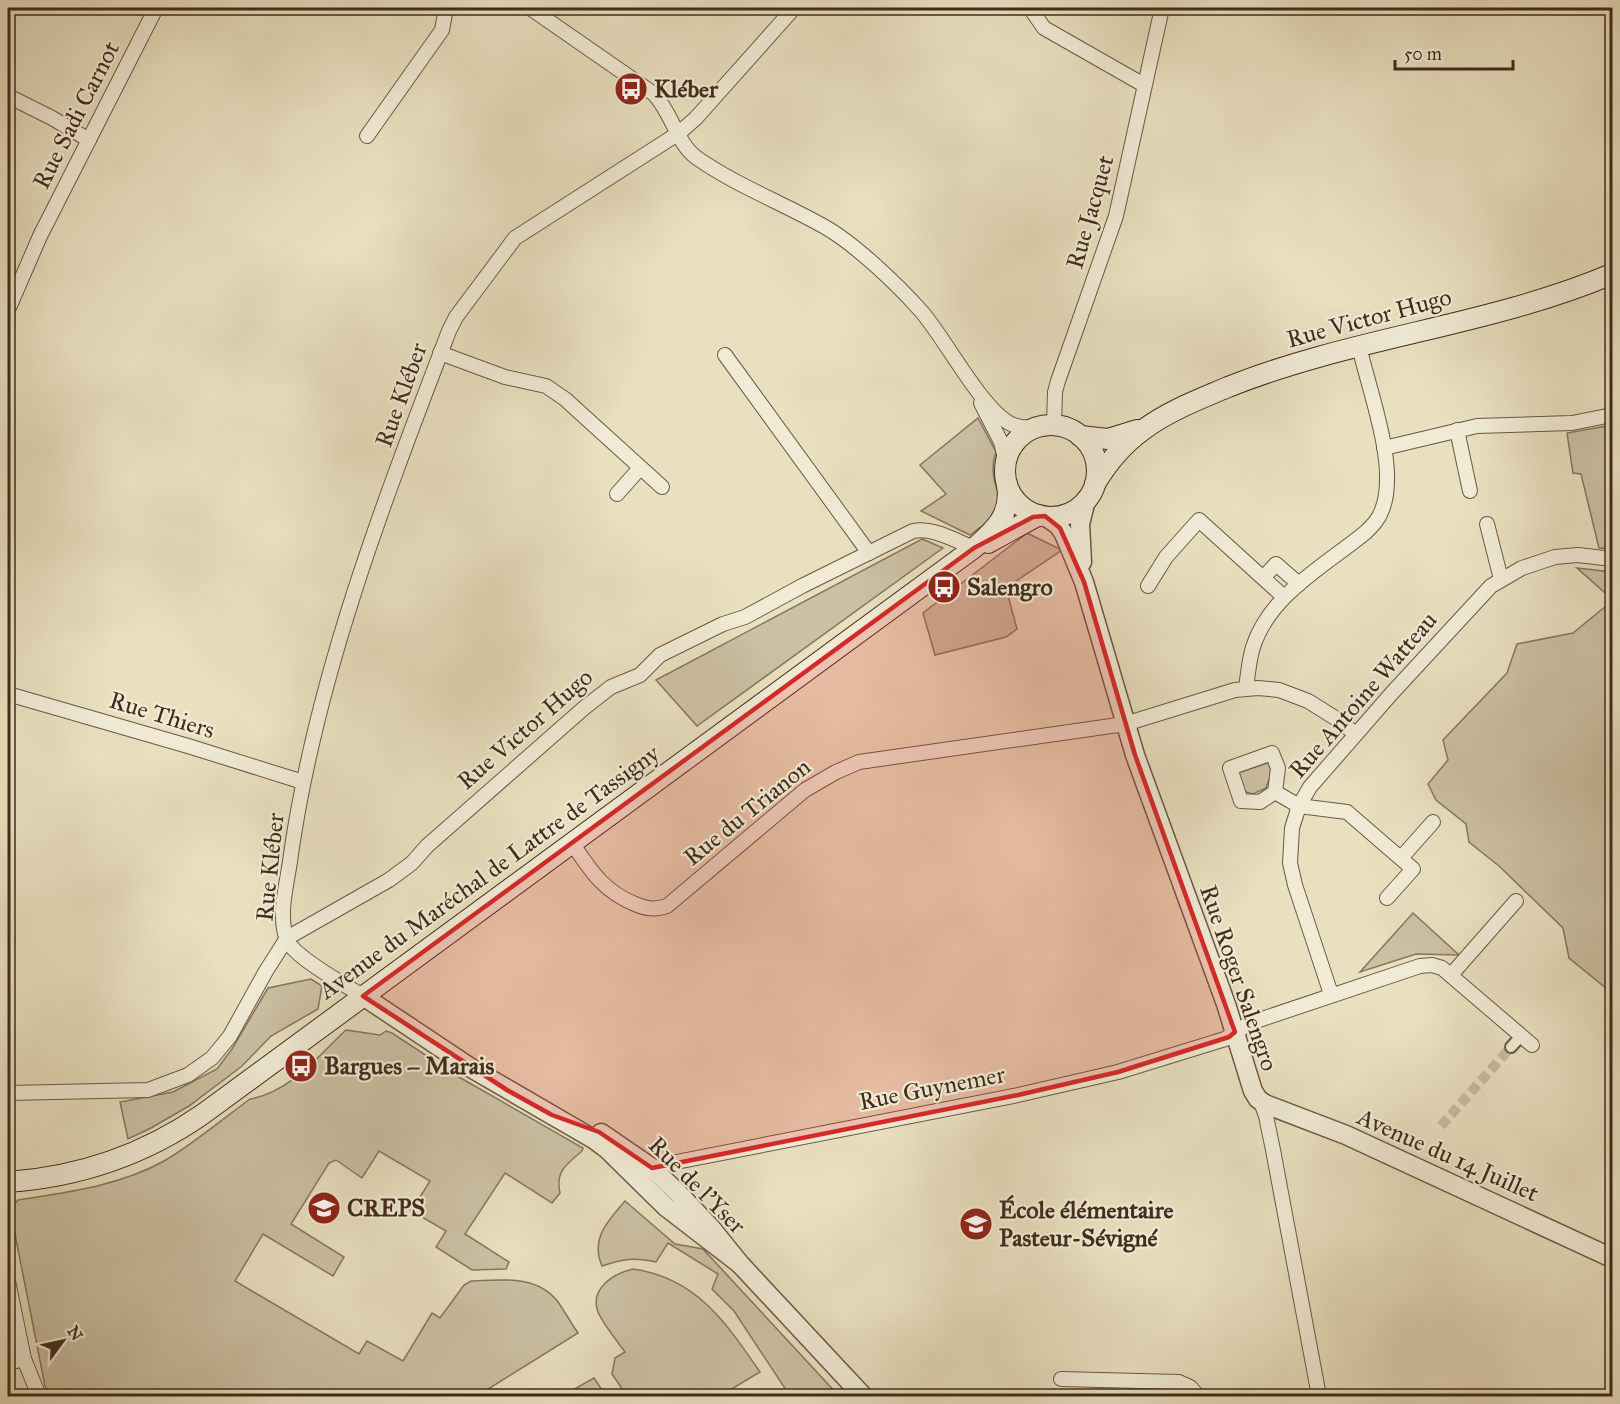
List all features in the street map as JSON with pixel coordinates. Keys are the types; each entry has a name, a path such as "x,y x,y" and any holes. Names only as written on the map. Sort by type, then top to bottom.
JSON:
{"main road":[{"name":"Rue Victor Hugo","path":"1080,436 1108,439 1145,428 1198,400 1302,361 1537,301 1612,274"},
{"path":"1046,426 1071,430 1080,436 1088,443 1095,458 1097,473 1091,492 1068,514 1042,516 1019,504 1007,485 1006,463 1018,438 1046,426"},
{"name":"Rue Victor Hugo","path":"1091,492 1114,455 1145,428"},
{"name":"Avenue du Maréchal de Lattre de Tassigny","path":"8,1182 96,1167 165,1138 203,1114 974,548 991,534 1003,518 1009,502 1007,485"},
{"name":"Avenue du Maréchal de Lattre de Tassigny","path":"974,548 1042,516"}],"street":[{"name":"Rue Sadi Carnot","path":"8,310 40,236 156,8"},
{"path":"367,136 442,30 446,8"},
{"path":"530,8 654,94 667,109 687,147 697,157 738,183 828,229 899,288 921,311 1000,416 1019,427 1046,426"},
{"name":"Rue Kléber","path":"287,938 284,911 303,782 329,680 361,570 440,353 456,317 515,238 679,133 696,118 794,8"},
{"path":"1030,8 1044,28 1144,85"},
{"name":"Rue Jacquet","path":"1046,426 1058,381 1116,216 1162,8"},
{"path":"8,96 89,140"},
{"path":"1246,688 1257,636 1268,617 1284,597 1379,518 1386,499 1384,448 1359,346"},
{"path":"440,353 505,377 552,390 565,399 662,487"},
{"path":"725,355 869,553"},
{"path":"958,362 1001,442 1006,463"},
{"path":"1384,448 1457,430 1493,425 1572,423 1612,415"},
{"path":"1457,430 1470,491"},
{"path":"617,494 640,468"},
{"name":"Rue Roger Salengro","path":"1084,582 1080,528 1091,492"},
{"name":"Rue Roger Salengro","path":"1042,516 1058,525 1064,534 1084,582 1125,724 1235,1032 1253,1091 1261,1102 1266,1116 1319,1396"},
{"path":"1148,586 1166,557 1199,520 1284,597"},
{"path":"1487,524 1502,579"},
{"name":"Rue Victor Hugo","path":"287,938 366,894 408,866 566,724 611,687 640,675 660,655 723,624 745,617 917,530 934,532 974,548"},
{"name":"Rue Antoine Watteau","path":"1332,994 1295,885 1290,863 1290,838 1299,806 1318,777 1355,734 1485,592 1502,579 1534,563 1555,557 1578,555 1612,559"},
{"path":"1264,577 1275,564 1299,584"},
{"path":"1125,724 1246,688 1280,690 1299,697 1333,716 1355,734"},
{"name":"Rue Thiers","path":"8,694 303,782"},
{"name":"Rue du Trianon","path":"572,843 607,889 643,907 658,909 667,906 805,790 848,766 874,758 1125,724"},
{"path":"1275,792 1299,806 1347,812 1413,869 1387,898"},
{"path":"1401,858 1433,822"},
{"path":"1511,1047 1527,1040 1451,975 1516,901"},
{"path":"8,1092 148,1090 188,1076 212,1058 230,1036 287,938"},
{"name":"Rue de l'Yser","path":"287,938 298,954 471,1068 607,1149 666,1207 740,1264"},
{"name":"Rue Guynemer","path":"636,1178 652,1168 948,1107 1018,1095 1119,1072 1225,1039 1250,1023 1420,966 1432,965 1442,968 1451,975"},
{"name":"Avenue du 14 Juillet","path":"1261,1102 1346,1135 1612,1258"},
{"name":"Rue de l'Yser","path":"552,1115 599,1132 652,1168 711,1228 740,1264 863,1396"},
{"path":"8,1281 24,1359 39,1396"},
{"path":"8,1363 24,1359"},
{"path":"1061,1379 1179,1382 1190,1387 1198,1396"}],"highlighted area":[{"path":"1045,516 1060,528 1084,582 1135,755 1235,1032 1229,1037 1118,1072 1018,1095 652,1168 599,1132 552,1115 507,1090 363,996 711,741 974,548 1033,517"}],"shaded area":[{"path":"978,418 996,452 993,464 1000,498 990,520 970,535 921,511 946,494 920,465"},
{"path":"1612,425 1612,549 1599,548 1581,474 1573,473 1567,433"},
{"path":"1027,533 1062,550 1006,588 1017,629 1006,637 935,655 923,613"},
{"path":"922,539 943,548 697,726 656,680"},
{"path":"1577,568 1612,572 1612,599"},
{"path":"1612,601 1612,993 1569,958 1563,928 1499,866 1469,842 1466,824 1436,800 1428,784 1448,760 1443,740 1507,673 1517,644 1573,633"},
{"path":"1270,762 1271,774 1266,788 1253,794 1243,791 1238,773"},
{"path":"1413,913 1459,955 1416,954 1360,972"},
{"path":"311,979 322,986 318,1009 271,1036 242,1066 189,1106 128,1139 120,1102 173,1092 217,1069 232,1049 268,988"},
{"name":"CREPS","path":"346,1030 380,1035 386,1031 392,1033 459,1077 583,1148 582,1151 561,1173 560,1193 552,1203 505,1173 465,1234 509,1262 506,1269 472,1270 436,1247 446,1231 410,1210 430,1181 379,1151 362,1178 336,1160 329,1163 291,1224 344,1257 333,1276 263,1234 235,1281 359,1354 367,1341 403,1361 432,1313 440,1318 464,1285 471,1281 518,1281 540,1287 558,1302 578,1333 477,1396 51,1396 45,1386 12,1219 12,1209 16,1202 111,1182 147,1170 175,1155 250,1099 278,1089 291,1081"},
{"path":"625,1201 675,1244 703,1249 839,1396 790,1396 734,1311 712,1289 718,1274 668,1243 656,1262 629,1260 602,1266 598,1247 600,1238 607,1223"},
{"path":"633,1269 675,1282 692,1293 722,1320 760,1372 720,1396 627,1396 612,1374 615,1358 625,1352 603,1322 596,1303 600,1289 605,1283"},
{"path":"594,1378 606,1396 562,1396"}],"tunnel":[{"path":"1441,1126 1511,1047"}],"place":[{"name":"Kléber","path":"631,89"},
{"name":"Salengro","path":"944,587"},
{"name":"Bargues – Marais","path":"301,1066"},
{"name":"CREPS","path":"324,1208"},
{"name":"École élémentaire Pasteur-Sévigné","path":"976,1224"}]}
